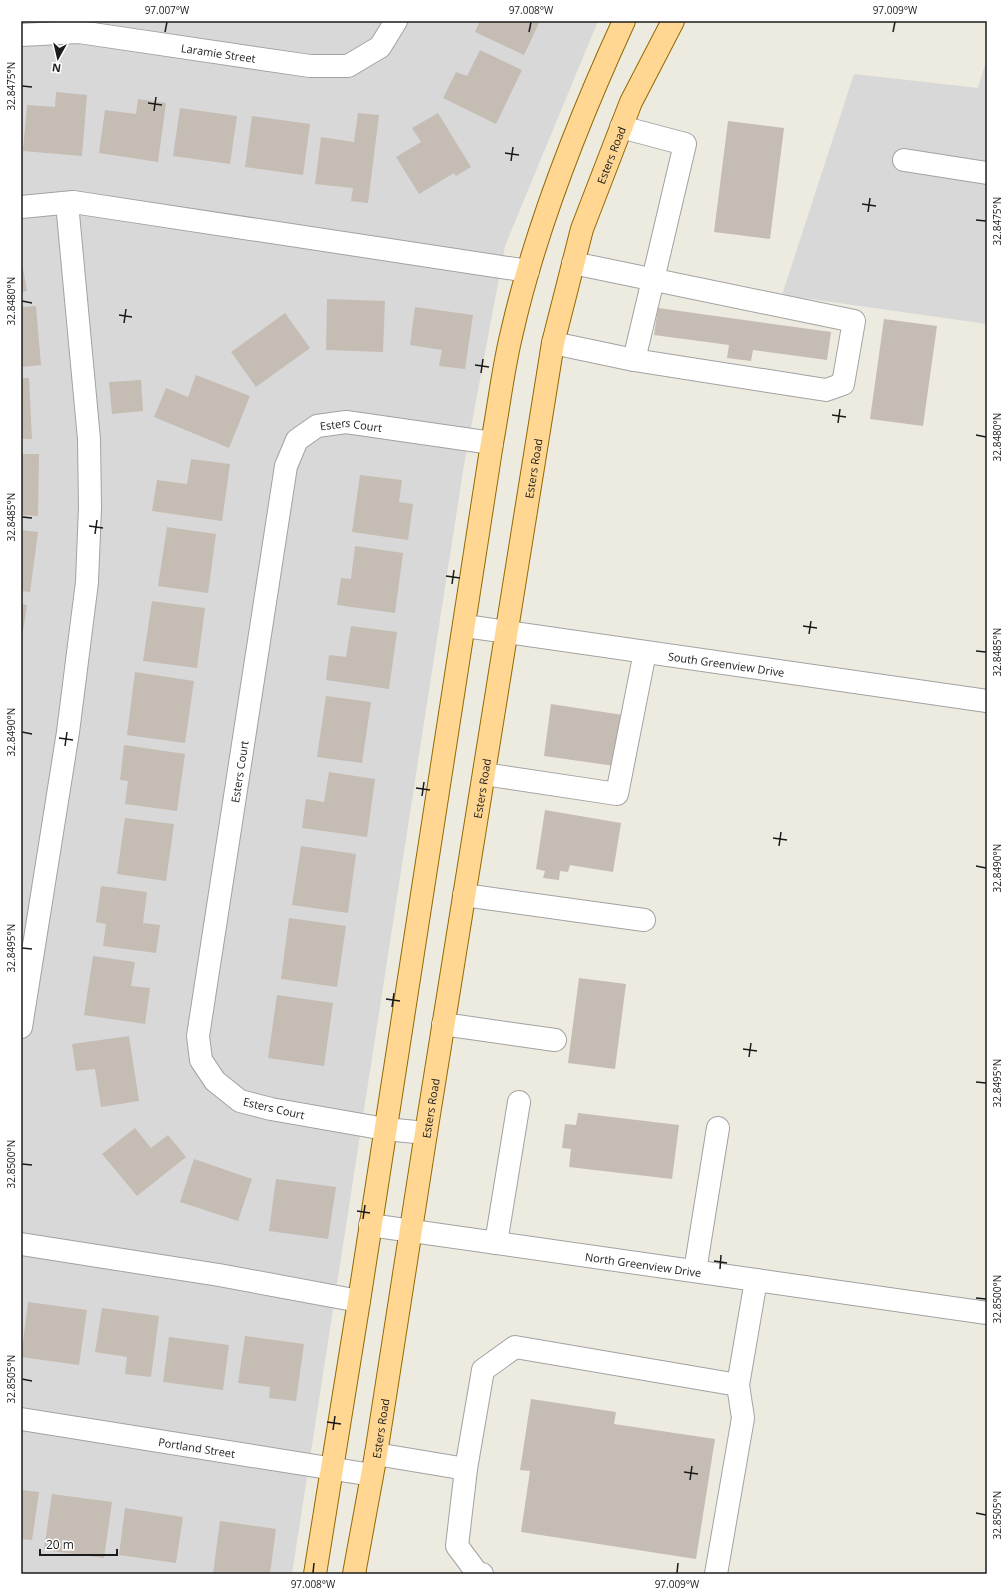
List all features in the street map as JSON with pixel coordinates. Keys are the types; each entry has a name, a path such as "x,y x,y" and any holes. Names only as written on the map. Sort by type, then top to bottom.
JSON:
{"main road":[{"path":"315,1574 465,626 492,443 512,332 528,271 572,144 604,63 624,21"},
{"name":"Esters Road","path":"354,1574 376,1454 410,1231 553,343 582,229 631,102 673,21"}],"street":[{"name":"Laramie Street","path":"21,35 79,32 310,66 348,66 380,47 396,21"},
{"path":"621,128 685,144 634,360"},
{"path":"904,160 987,173"},
{"path":"21,207 67,203 88,204 528,271"},
{"path":"21,1027 68,732 86,582 90,507 89,439 67,203"},
{"path":"553,343 634,360 826,390 843,384 854,321 573,264"},
{"name":"Esters Court","path":"426,1133 385,1129 271,1109 240,1101 215,1081 201,1060 198,1036 286,466 296,440 317,426 346,422 492,443"},
{"name":"South Greenview Drive","path":"465,626 987,701"},
{"path":"484,774 617,794 645,652"},
{"path":"464,895 644,920"},
{"path":"443,1024 555,1040"},
{"path":"496,1243 519,1102"},
{"path":"695,1271 718,1128"},
{"name":"North Greenview Drive","path":"370,1226 987,1313"},
{"path":"21,1244 219,1275 359,1301"},
{"path":"716,1574 742,1418 738,1385 756,1280"},
{"path":"482,1574 478,1574 457,1546 466,1469 483,1370 515,1347 738,1385"},
{"name":"Portland Street","path":"21,1419 372,1475"},
{"path":"376,1454 466,1469"}],"shaded area":[{"path":"21,21 598,21 505,246 464,465 292,1574 21,1574"},
{"path":"987,58 987,324 782,295 854,74 978,88"}],"building":[{"path":"480,21 540,21 524,55 475,32"},
{"path":"480,50 522,70 496,124 443,98 456,72 467,76"},
{"path":"56,92 87,95 82,156 23,151 27,105 55,107"},
{"path":"138,99 166,103 158,162 99,153 105,110 136,114"},
{"path":"180,108 237,116 230,164 173,156"},
{"path":"358,113 379,115 368,203 351,201 353,188 315,184 321,137 354,142"},
{"path":"438,113 471,167 456,176 454,173 419,194 396,157 421,142 412,128"},
{"path":"252,116 310,124 303,175 245,167"},
{"path":"728,121 784,128 770,239 714,232"},
{"path":"21,258 27,291 21,292"},
{"path":"327,299 385,301 383,352 326,350"},
{"path":"36,306 41,365 21,367 21,307"},
{"path":"415,307 473,315 465,369 439,366 442,350 410,345"},
{"path":"658,308 831,332 827,360 753,350 751,361 727,358 729,345 654,335"},
{"path":"285,313 310,348 256,387 231,352"},
{"path":"884,319 937,326 923,426 870,419"},
{"path":"196,375 250,396 229,448 154,417 166,388 188,397"},
{"path":"21,378 29,378 32,439 21,439"},
{"path":"141,380 143,411 112,414 109,382"},
{"path":"21,454 39,454 38,516 21,515"},
{"path":"191,459 230,464 222,521 152,511 157,480 187,484"},
{"path":"360,475 402,480 399,502 413,504 408,540 352,532"},
{"path":"167,527 216,534 208,593 158,586"},
{"path":"21,530 38,532 30,592 21,591"},
{"path":"355,546 403,553 395,613 337,605 341,578 351,579"},
{"path":"152,601 205,608 197,668 143,661"},
{"path":"21,604 27,605 22,638 21,638"},
{"path":"351,626 397,632 389,689 326,680 329,655 346,657"},
{"path":"135,672 194,681 185,743 127,735"},
{"path":"326,696 371,702 362,763 317,757"},
{"path":"551,704 623,715 615,766 544,756"},
{"path":"124,745 185,754 177,811 125,804 128,781 120,780"},
{"path":"329,772 375,779 367,837 302,828 306,799 324,802"},
{"path":"545,810 621,823 613,872 570,865 568,872 560,871 559,880 543,878 545,871 536,869"},
{"path":"125,818 174,824 166,881 117,874"},
{"path":"301,846 356,854 348,913 292,905"},
{"path":"101,886 147,892 143,923 160,925 156,953 103,946 106,924 96,922"},
{"path":"289,918 346,926 337,987 281,979"},
{"path":"93,956 135,962 131,986 150,988 145,1024 84,1015"},
{"path":"579,978 626,984 615,1069 568,1063"},
{"path":"277,995 333,1003 324,1066 268,1058"},
{"path":"129,1036 139,1101 101,1107 95,1069 76,1071 72,1044"},
{"path":"578,1113 679,1125 672,1179 569,1167 571,1149 562,1148 565,1124 576,1125"},
{"path":"135,1128 151,1148 168,1135 186,1157 137,1196 102,1154"},
{"path":"194,1159 252,1179 238,1221 180,1202"},
{"path":"276,1179 336,1187 328,1239 269,1231"},
{"path":"28,1302 87,1310 79,1365 21,1357"},
{"path":"102,1308 159,1316 151,1377 125,1374 127,1357 95,1352"},
{"path":"245,1336 304,1344 296,1401 269,1398 270,1387 238,1383"},
{"path":"169,1337 229,1345 223,1390 163,1382"},
{"path":"531,1399 616,1412 614,1424 715,1439 696,1559 521,1532 530,1471 520,1470"},
{"path":"21,1490 39,1492 32,1540 21,1539"},
{"path":"52,1494 112,1502 104,1558 44,1550"},
{"path":"125,1508 183,1517 176,1563 119,1555"},
{"path":"220,1521 276,1529 270,1574 213,1574"}]}
